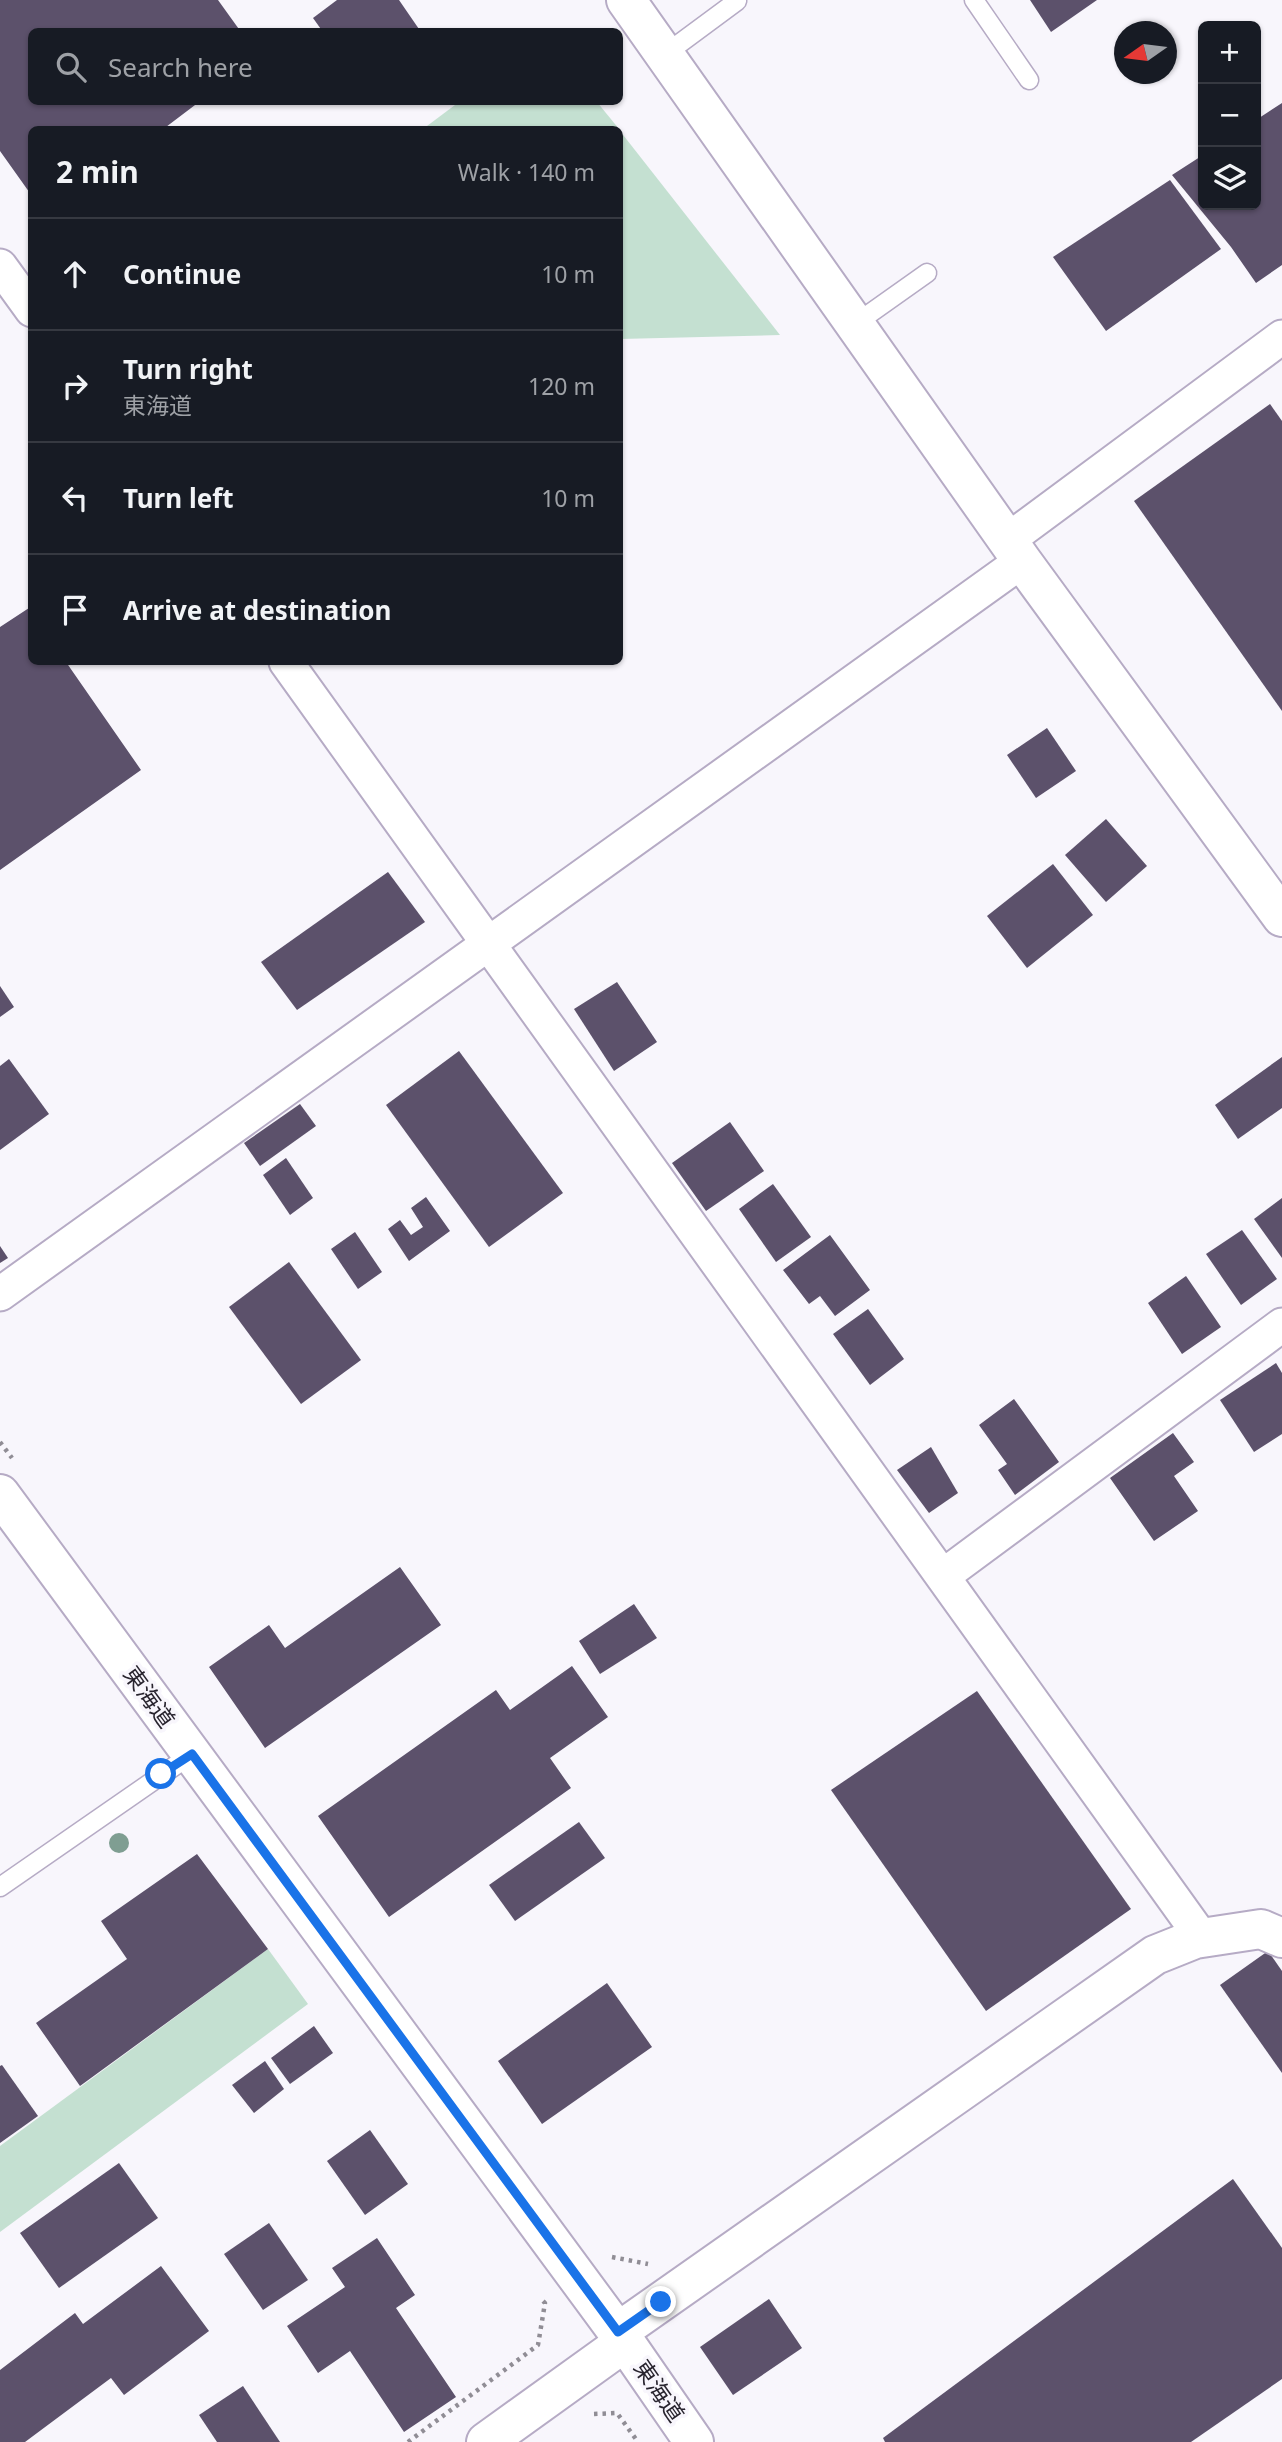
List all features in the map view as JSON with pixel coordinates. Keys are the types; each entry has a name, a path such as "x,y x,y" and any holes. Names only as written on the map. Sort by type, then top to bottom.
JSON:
{"street":[{"path":"625,0 1015,550 1282,917"},
{"path":"0,266 28,304"},
{"path":"0,1294 490,943 1015,550 1282,337"},
{"path":"288,665 1202,1938"},
{"path":"943,1576 1282,1325"},
{"name":"東海道","path":"0,1494 622,2337 694,2442"},
{"path":"485,2442 622,2337 1154,1955 1202,1938 1261,1929 1282,1938"}],"lane":[{"path":"974,0 1029,80"},
{"path":"664,55 737,1"},
{"path":"855,324 927,273"},
{"path":"0,1887 192,1754"}],"path":[{"path":"408,2442 538,2345"},
{"path":"617,2413 638,2442"}],"green space":[{"path":"455,105 599,105 617,126 427,126"},
{"path":"623,135 780,335 623,339"},
{"path":"268,1949 308,2004 0,2232 0,2146"}],"building":[{"path":"0,0 218,0 238,28 28,28 28,105 195,105 167,126 28,126 28,190 0,151"},
{"path":"337,0 399,0 418,28 320,28 313,18"},
{"path":"1030,0 1097,0 1051,32"},
{"path":"1282,103 1282,265 1256,283 1201,210 1261,210 1261,117"},
{"path":"1198,158 1198,207 1172,175"},
{"path":"1170,180 1221,249 1106,331 1053,257"},
{"path":"1270,404 1282,421 1282,711 1134,501"},
{"path":"28,609 28,665 68,665 141,770 0,870 0,627"},
{"path":"1047,728 1076,771 1036,798 1007,755"},
{"path":"1106,819 1147,866 1106,902 1065,855"},
{"path":"1053,864 1093,915 1027,968 987,916"},
{"path":"388,872 425,922 297,1010 261,962"},
{"path":"617,982 657,1042 614,1071 574,1009"},
{"path":"0,986 14,1007 0,1017"},
{"path":"459,1051 563,1193 489,1247 386,1105"},
{"path":"1282,1057 1282,1108 1238,1139 1215,1105"},
{"path":"9,1059 49,1114 0,1150 0,1066"},
{"path":"300,1104 316,1126 260,1166 244,1143"},
{"path":"730,1122 764,1171 706,1211 672,1163"},
{"path":"286,1158 313,1198 290,1215 263,1175"},
{"path":"773,1184 811,1237 776,1262 739,1209"},
{"path":"426,1197 450,1231 409,1261 388,1229 400,1220 411,1235 423,1227 411,1208"},
{"path":"1282,1198 1282,1258 1254,1219"},
{"path":"1242,1230 1277,1279 1241,1305 1206,1254"},
{"path":"355,1232 382,1272 358,1289 331,1249"},
{"path":"830,1235 870,1290 835,1316 820,1296 809,1304 783,1270"},
{"path":"0,1246 8,1258 0,1263"},
{"path":"289,1262 361,1360 301,1404 229,1307"},
{"path":"1186,1276 1221,1327 1182,1354 1148,1303"},
{"path":"868,1309 904,1359 870,1385 833,1334"},
{"path":"1276,1363 1282,1373 1282,1434 1254,1452 1220,1400"},
{"path":"1014,1399 1059,1462 1015,1495 998,1470 1007,1464 979,1425"},
{"path":"1173,1433 1194,1462 1174,1476 1198,1511 1154,1541 1110,1478"},
{"path":"931,1447 958,1493 929,1513 897,1470"},
{"path":"400,1567 441,1625 265,1748 209,1667 269,1625 285,1648"},
{"path":"634,1604 657,1638 600,1674 579,1641"},
{"path":"572,1666 608,1717 550,1758 571,1788 389,1917 318,1816 496,1690 510,1710"},
{"path":"977,1691 1131,1909 986,2011 831,1790"},
{"path":"579,1822 605,1858 515,1921 489,1885"},
{"path":"197,1854 268,1949 80,2086 36,2023 127,1959 101,1921"},
{"path":"1268,1951 1282,1971 1282,2073 1220,1985"},
{"path":"607,1983 652,2047 542,2124 498,2061"},
{"path":"314,2026 333,2053 290,2084 271,2058"},
{"path":"265,2061 284,2089 254,2113 232,2085"},
{"path":"2,2065 38,2116 0,2143 0,2066"},
{"path":"370,2130 408,2184 365,2215 327,2161"},
{"path":"119,2163 158,2218 59,2288 20,2233"},
{"path":"1233,2179 1282,2248 1282,2379 1191,2442 885,2442 883,2438"},
{"path":"269,2223 308,2280 263,2310 224,2254"},
{"path":"377,2238 415,2295 396,2308 456,2397 404,2432 350,2351 318,2373 287,2326 345,2287 332,2268"},
{"path":"161,2266 209,2331 124,2395 111,2378 25,2442 0,2442 0,2370 75,2313 83,2324"},
{"path":"769,2299 802,2348 733,2395 700,2347"},
{"path":"243,2386 280,2442 217,2442 199,2415"}],"route":[{"path":"161,1774 192,1754 618,2332 661,2302"}]}
